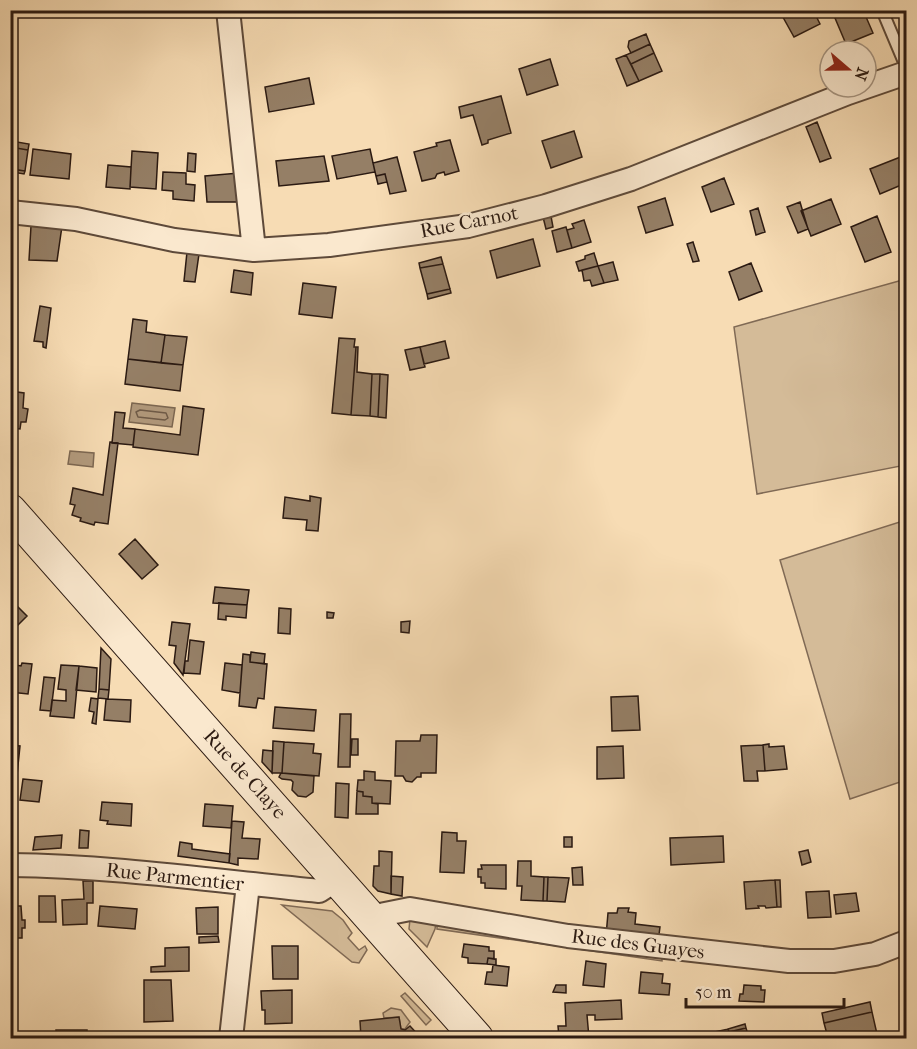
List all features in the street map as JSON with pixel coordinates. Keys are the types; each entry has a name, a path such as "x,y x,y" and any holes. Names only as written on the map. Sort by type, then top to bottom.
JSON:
{"street":[{"path":"228,10 254,250"},
{"name":"Rue Carnot","path":"10,212 75,219 174,240 254,250 329,245 468,226 546,206 631,179 848,93 906,73"},
{"name":"Rue de Claye","path":"10,510 477,1038"},
{"name":"Rue Parmentier","path":"10,866 53,866 160,873 319,891 336,880"},
{"path":"231,1038 248,884"},
{"name":"Rue des Guayes","path":"370,917 410,909 568,936 789,961 834,961 875,954 906,942"}],"lane":[{"path":"882,10 906,67"}],"shaded area":[{"path":"906,279 906,465 757,494 734,327"},
{"path":"906,520 906,780 850,799 780,560"},
{"path":"282,905 332,911 343,920 352,933 348,938 359,950 365,946 367,950 359,963 352,962"},
{"path":"410,919 436,922 427,947 409,929"},
{"path":"437,921 662,956 662,961 437,929"},
{"path":"405,993 431,1020 426,1025 401,996"},
{"path":"391,1008 401,1010 410,1022 405,1029 401,1029 399,1017 384,1018 383,1013"}],"water":[{"path":"132,403 175,408 172,427 129,422"},
{"path":"70,451 94,453 93,467 68,464"}],"building":[{"path":"779,10 813,10 820,24 794,37"},
{"path":"849,10 863,10 873,33 858,39 844,39 835,18"},
{"path":"646,34 650,44 631,53 628,47 629,41"},
{"path":"650,44 654,53 631,64 626,55"},
{"path":"654,53 662,71 639,81 631,64"},
{"path":"626,55 639,81 627,86 616,59"},
{"path":"550,59 558,85 527,95 519,69"},
{"path":"309,78 314,104 269,112 265,87"},
{"path":"501,96 511,133 488,140 488,143 482,145 473,115 461,118 459,107"},
{"path":"817,122 831,158 820,162 806,127"},
{"path":"574,131 582,157 551,168 542,141"},
{"path":"450,140 459,171 445,175 444,172 437,174 435,178 422,181 414,152"},
{"path":"11,141 29,144 28,150 10,147"},
{"path":"10,147 28,150 25,171 10,169"},
{"path":"906,147 906,183 880,194 870,169 903,156 901,149"},
{"path":"33,149 71,154 69,179 30,175"},
{"path":"370,149 375,172 337,179 332,156"},
{"path":"132,151 158,153 156,189 130,187"},
{"path":"188,153 196,154 195,172 187,171"},
{"path":"324,156 329,181 279,186 276,161"},
{"path":"397,157 406,191 390,194 385,174 376,176 373,163"},
{"path":"108,165 131,167 130,189 106,187"},
{"path":"13,169 25,171 24,174 12,172"},
{"path":"163,172 186,173 186,184 195,185 194,201 173,199 173,191 162,190"},
{"path":"239,173 241,202 207,202 205,176"},
{"path":"385,174 387,182 378,184 376,176"},
{"path":"724,178 734,204 711,212 702,187"},
{"path":"665,198 673,225 646,233 638,207"},
{"path":"831,199 841,224 811,236 801,211"},
{"path":"800,202 808,229 798,233 787,207"},
{"path":"758,208 765,232 756,235 750,211"},
{"path":"550,211 553,227 546,229 542,213"},
{"path":"877,216 891,252 865,262 851,227"},
{"path":"584,220 591,242 572,248 567,230 574,228 572,224"},
{"path":"31,226 62,226 57,261 29,260"},
{"path":"566,227 572,248 557,252 552,231"},
{"path":"533,239 540,266 497,278 490,251"},
{"path":"693,242 699,261 693,262 687,244"},
{"path":"187,252 199,254 195,282 184,281"},
{"path":"594,253 598,266 579,271 576,262"},
{"path":"441,257 443,264 420,268 419,263"},
{"path":"613,262 618,280 604,283 598,266"},
{"path":"751,263 762,291 739,300 729,272"},
{"path":"443,264 450,289 427,294 420,268"},
{"path":"598,266 604,283 592,286 590,280 584,281 582,270"},
{"path":"234,270 253,273 251,295 231,292"},
{"path":"303,283 336,287 332,318 299,314"},
{"path":"450,289 451,293 428,299 427,294"},
{"path":"40,306 51,308 46,348 43,347 43,342 34,341"},
{"path":"133,319 147,321 146,332 165,335 161,363 128,359"},
{"path":"165,335 187,337 183,365 161,363"},
{"path":"339,338 355,339 351,415 332,413"},
{"path":"445,341 449,358 424,364 420,347"},
{"path":"356,347 358,347 357,372 372,374 370,416 351,415"},
{"path":"420,347 425,367 410,370 405,350"},
{"path":"128,359 183,365 180,391 125,384"},
{"path":"372,374 380,374 378,417 370,416"},
{"path":"380,374 388,375 386,418 378,417"},
{"path":"10,391 24,393 23,408 28,409 26,422 21,422 20,429 12,428"},
{"path":"183,406 204,409 198,455 133,447 135,429 180,435"},
{"path":"115,412 125,413 123,428 135,429 133,445 112,443"},
{"path":"110,442 118,443 108,524 95,522 94,525 80,521 81,518 72,515 75,505 70,504 73,488 103,495"},
{"path":"310,496 321,498 318,531 306,530 307,520 283,518 285,497 310,501"},
{"path":"135,539 158,565 142,579 119,554"},
{"path":"215,587 249,590 247,605 213,603"},
{"path":"10,592 17,598 13,602 27,616 10,633"},
{"path":"219,603 247,605 246,618 226,616 226,620 218,619"},
{"path":"279,608 291,609 290,634 278,633"},
{"path":"327,612 334,613 333,618 327,618"},
{"path":"410,621 409,633 401,632 401,622"},
{"path":"172,622 190,624 183,675 174,663 176,646 169,645"},
{"path":"190,640 204,642 200,674 184,673"},
{"path":"101,648 111,659 109,690 99,689"},
{"path":"251,652 265,654 264,664 250,662"},
{"path":"243,654 250,655 250,662 267,664 264,699 258,698 256,708 239,706"},
{"path":"22,663 32,664 28,694 10,692 10,664 21,666"},
{"path":"225,663 242,665 240,693 222,690"},
{"path":"61,665 79,666 74,718 50,716 52,700 66,701 66,690 58,689"},
{"path":"79,666 97,668 96,692 76,690"},
{"path":"44,677 55,678 51,711 40,710"},
{"path":"99,689 109,690 108,699 98,698"},
{"path":"638,696 640,730 612,731 611,697"},
{"path":"91,698 98,699 96,724 92,723 94,712 89,711"},
{"path":"106,699 131,700 130,722 104,720"},
{"path":"275,707 316,710 314,731 273,728"},
{"path":"340,714 351,714 350,767 338,767"},
{"path":"421,735 437,735 436,773 421,773 421,777 417,777 412,782 406,781 403,776 395,776 396,741 420,741"},
{"path":"352,739 358,739 358,755 351,755"},
{"path":"273,741 284,742 282,773 272,773"},
{"path":"284,742 314,744 313,753 321,754 319,776 282,773"},
{"path":"769,744 769,747 784,746 787,769 765,771 763,745"},
{"path":"10,745 20,746 17,775 10,774"},
{"path":"763,745 765,771 757,771 758,781 744,781 741,746"},
{"path":"623,746 624,778 597,779 597,747"},
{"path":"263,750 273,751 272,773 262,762"},
{"path":"364,771 375,772 375,780 391,781 390,804 372,803 372,797 363,796 363,792 357,791 358,780 364,780"},
{"path":"281,773 314,776 313,792 306,797 298,796 292,790 293,782 279,777"},
{"path":"23,779 42,781 39,802 20,800"},
{"path":"336,783 349,784 348,818 335,817"},
{"path":"357,791 363,792 363,796 372,797 372,803 378,804 378,814 356,814"},
{"path":"102,802 132,804 131,826 107,824 108,821 100,820"},
{"path":"205,804 233,806 231,828 203,826"},
{"path":"10,805 16,805 11,849 10,849"},
{"path":"232,821 244,822 242,838 260,839 258,859 238,858 238,865 229,863"},
{"path":"80,830 89,831 88,848 79,848"},
{"path":"442,832 457,833 457,841 466,841 464,873 440,872"},
{"path":"62,835 61,848 33,850 35,837"},
{"path":"723,836 724,862 671,865 670,838"},
{"path":"564,837 572,837 572,847 564,847"},
{"path":"180,842 192,844 192,849 230,854 229,863 178,856"},
{"path":"808,850 811,862 802,865 799,852"},
{"path":"379,851 392,852 391,894 378,891 373,886 374,866 379,866"},
{"path":"518,861 531,861 531,876 544,877 543,901 521,900 522,886 517,886"},
{"path":"481,865 506,865 506,889 485,888 485,883 481,883 481,877 478,877 478,869 482,869"},
{"path":"582,867 583,885 573,885 572,868"},
{"path":"391,876 403,877 402,896 391,894"},
{"path":"544,877 548,877 547,901 543,901"},
{"path":"548,877 569,878 565,902 547,901"},
{"path":"775,880 780,880 781,907 777,907"},
{"path":"775,880 777,907 758,906 759,908 746,909 744,882"},
{"path":"83,881 93,881 93,903 87,903 87,924 63,925 62,900 84,899"},
{"path":"829,891 831,917 808,918 806,892"},
{"path":"856,893 859,911 836,914 834,895"},
{"path":"39,896 55,896 56,922 39,922"},
{"path":"10,906 21,906 22,920 25,920 22,938 10,938"},
{"path":"100,906 137,909 135,929 98,926"},
{"path":"218,907 218,934 197,934 196,908"},
{"path":"618,908 629,908 628,912 636,913 635,924 660,927 658,942 606,936 608,913 617,913"},
{"path":"218,936 219,942 199,943 199,937"},
{"path":"464,944 489,947 489,951 494,951 494,959 488,958 487,964 468,963 468,958 462,957"},
{"path":"272,946 298,946 298,979 273,979"},
{"path":"189,947 189,971 151,972 151,967 165,966 165,948"},
{"path":"488,958 496,959 496,965 487,964"},
{"path":"586,961 606,964 604,987 583,985"},
{"path":"493,965 509,967 507,986 485,984 487,972 492,972"},
{"path":"641,972 663,974 662,983 670,984 669,995 639,993"},
{"path":"144,980 171,980 173,1021 144,1022"},
{"path":"556,985 566,985 566,993 553,992"},
{"path":"744,985 761,986 761,990 765,990 764,1002 739,1001"},
{"path":"292,990 292,1023 265,1024 261,991"},
{"path":"621,1000 622,1019 595,1020 595,1015 587,1015 589,1038 559,1038 558,1026 566,1026 565,1003"},
{"path":"870,1002 872,1012 824,1023 822,1013"},
{"path":"872,1012 877,1034 862,1038 828,1038 824,1023"},
{"path":"399,1017 401,1029 405,1030 410,1026 421,1038 361,1038 360,1021"},
{"path":"745,1024 746,1028 729,1032 728,1029"},
{"path":"746,1028 749,1038 715,1038 714,1032 728,1029 729,1032"},
{"path":"56,1030 87,1030 87,1038 56,1038"}]}
